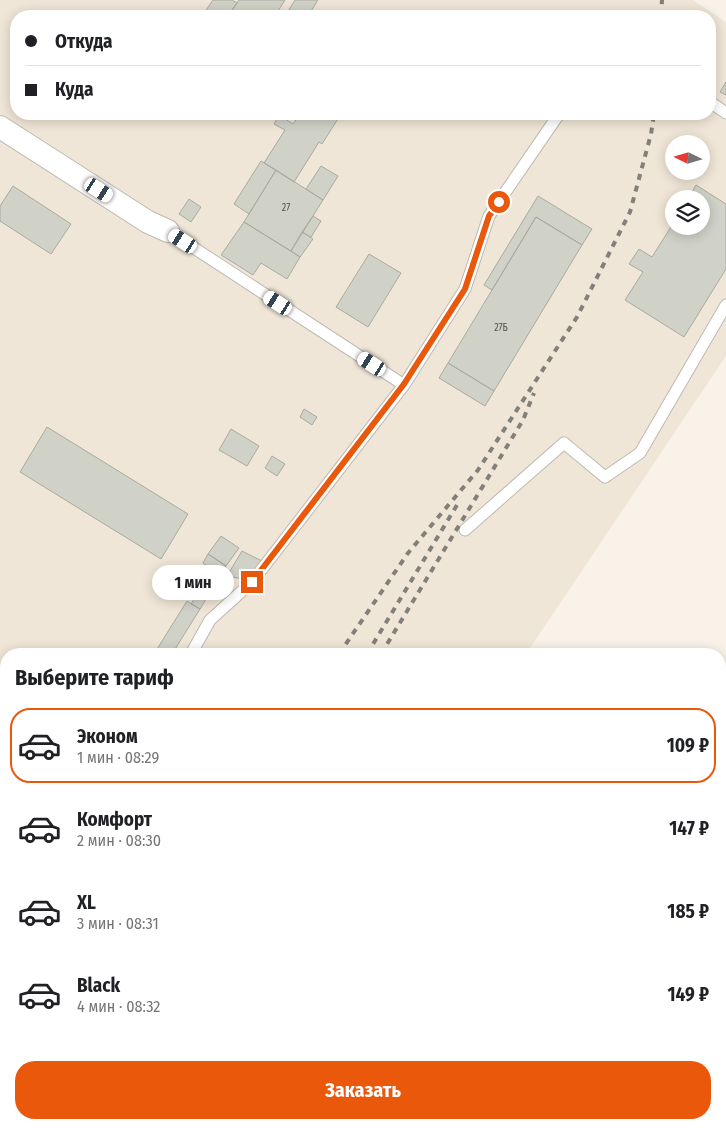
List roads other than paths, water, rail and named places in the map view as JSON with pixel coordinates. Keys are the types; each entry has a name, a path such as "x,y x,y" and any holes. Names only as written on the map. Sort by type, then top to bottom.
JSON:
{"street":[{"path":"0,126 148,222 168,231"}],"lane":[{"path":"194,648 210,620 252,582 404,384 465,289 489,216 555,120"},
{"path":"168,231 404,384"},
{"path":"466,530 564,443 605,477 640,453 726,306"}],"railway":[{"path":"661,10 662,0"},
{"path":"343,648 408,553 478,470 577,317 630,212 653,120"},
{"path":"385,648 523,420 534,393"},
{"path":"371,648 460,500"}]}
